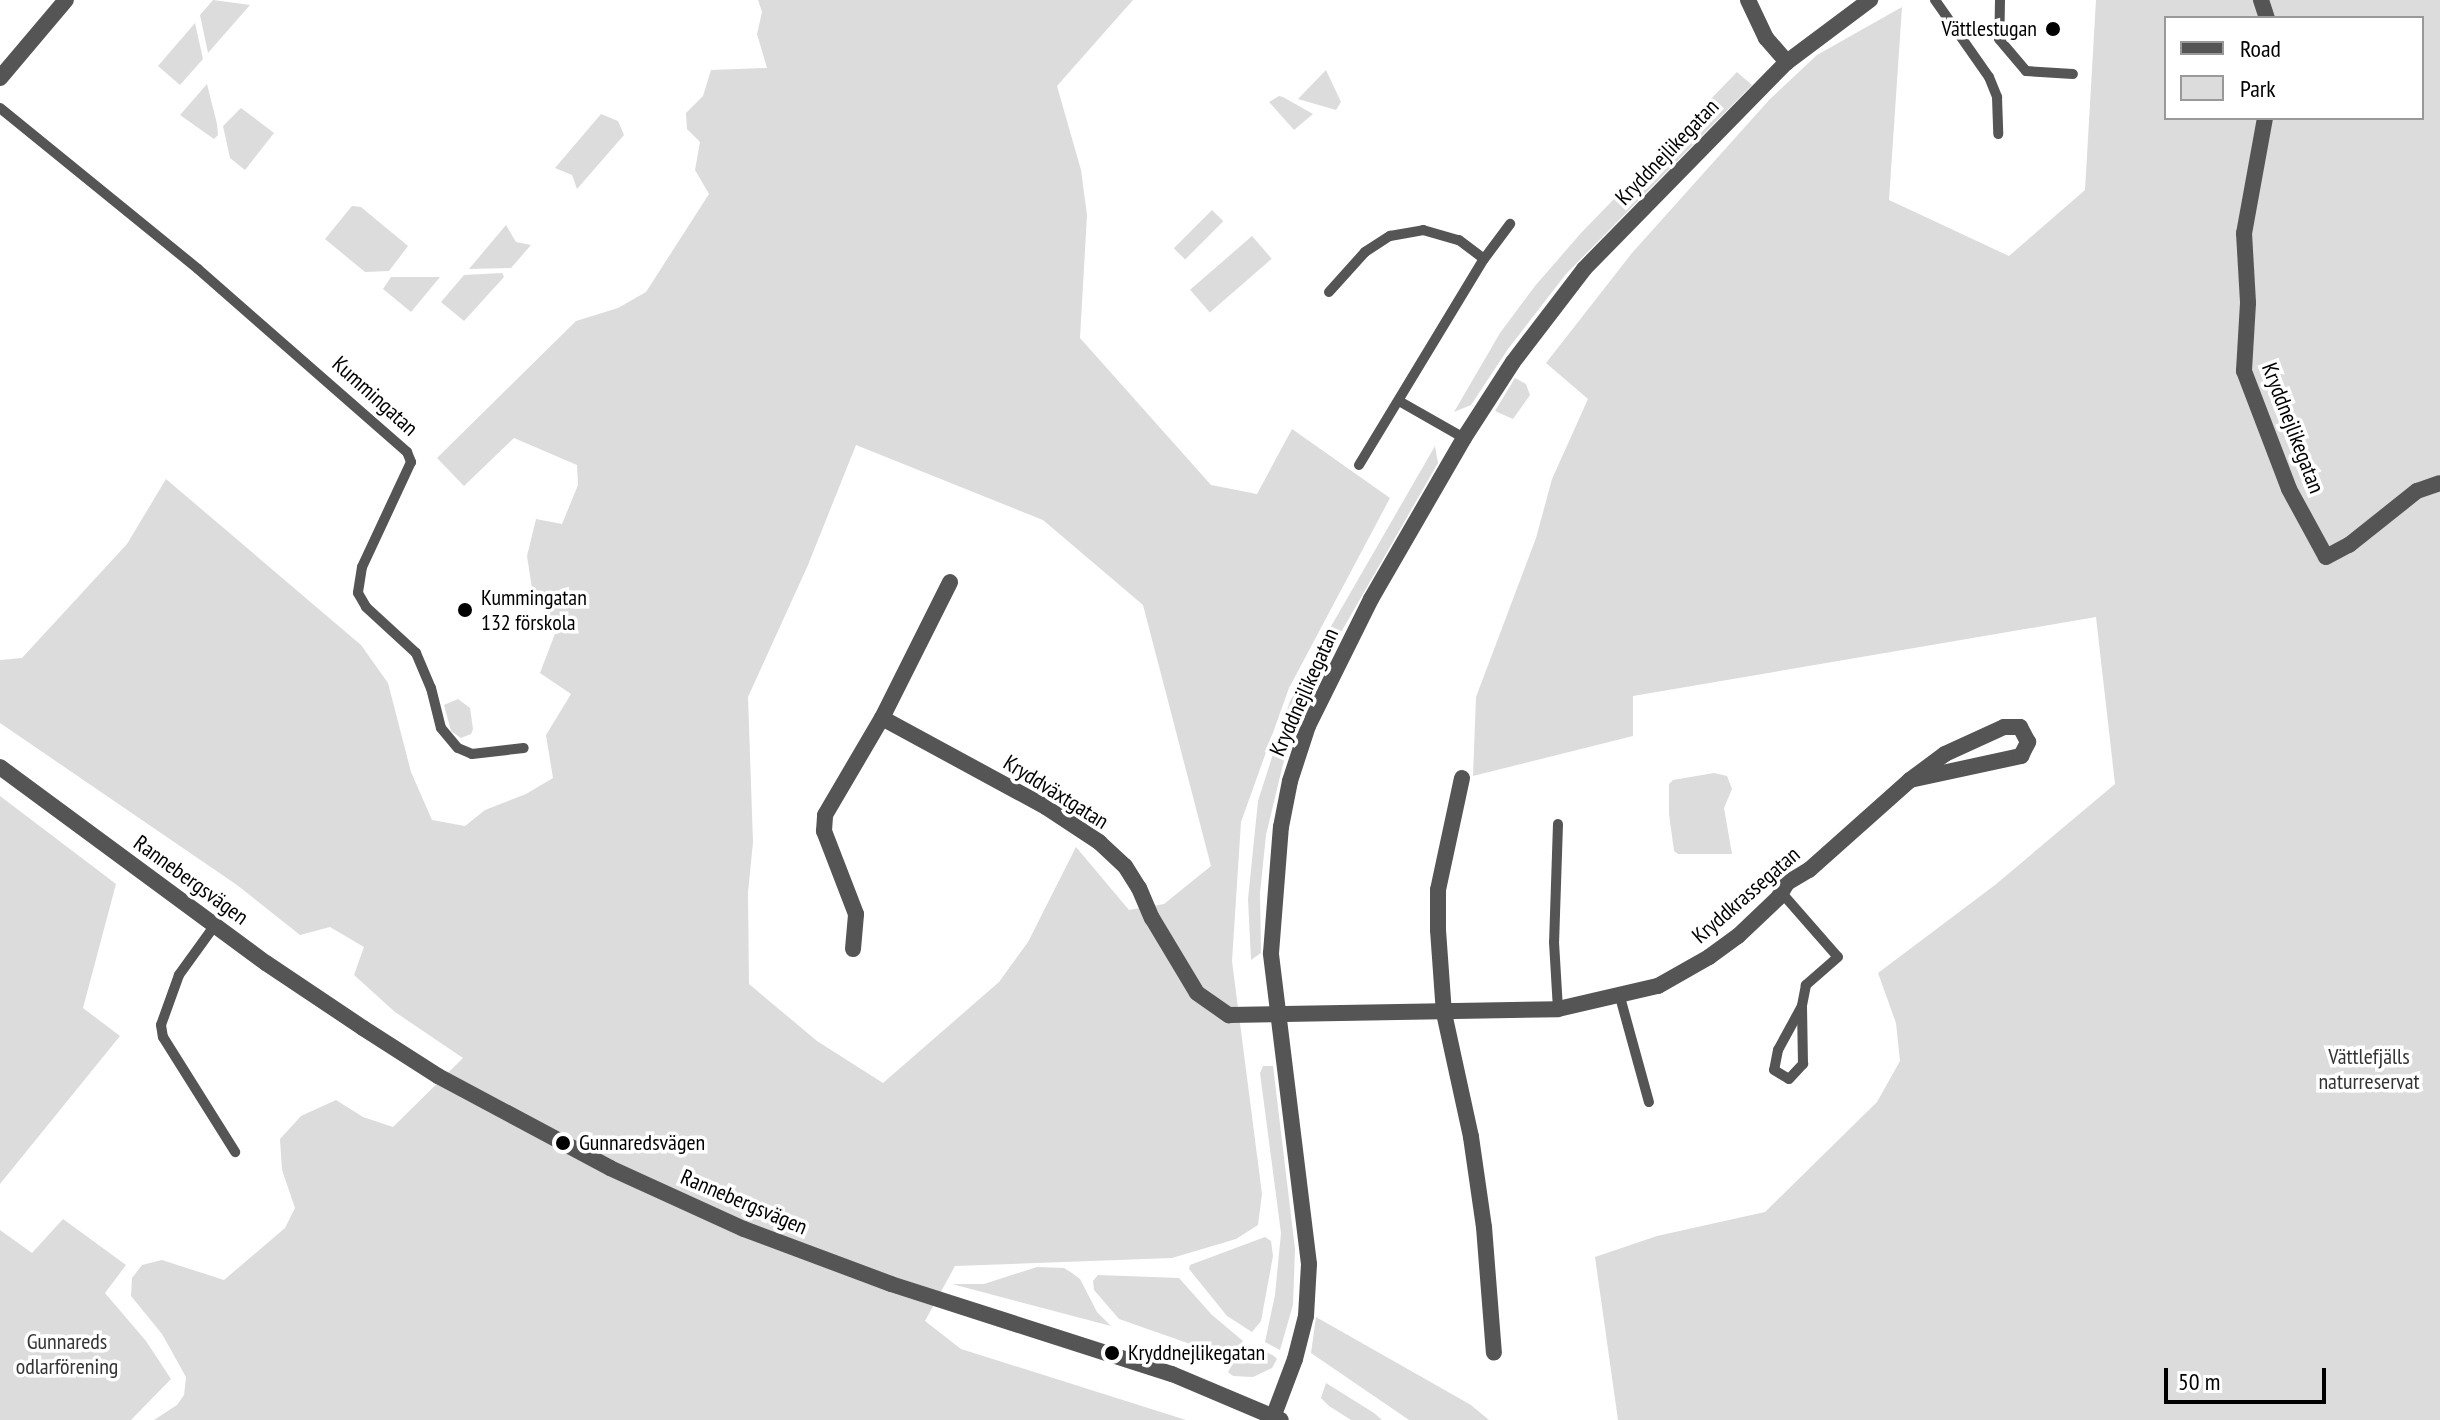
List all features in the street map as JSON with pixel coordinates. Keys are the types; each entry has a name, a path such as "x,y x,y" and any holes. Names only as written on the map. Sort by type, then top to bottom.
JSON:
{"street":[{"path":"0,78 66,0"},
{"path":"1748,0 1766,38 1787,62"},
{"name":"Kryddnejlikegatan","path":"1275,1419 1306,1316 1309,1264 1277,1015 1271,953 1272,897 1290,781 1308,726 1342,657 1464,438 1513,362 1584,269 1787,62 1870,0"},
{"name":"Kryddnejlikegatan","path":"2265,120 2244,233 2248,303 2244,371 2289,489 2326,557 2372,528 2417,491 2440,483"},
{"path":"853,949 856,914 824,831 825,815 882,718 950,582"},
{"name":"Kryddväxtgatan","path":"882,718 1046,807 1099,842 1125,866 1197,993 1213,1007 1229,1015 1277,1015"},
{"name":"Kryddkrassegatan","path":"1277,1015 1558,1009 1658,986 1709,957 1751,924 1787,883 1809,870 1910,780 1945,754 2004,727 2020,727 2028,742 2021,756 1910,780"},
{"name":"Rannebergsvägen","path":"0,767 215,925 438,1076 610,1168 771,1239 891,1284 1162,1370 1275,1419"},
{"path":"1462,778 1438,890 1444,1013 1468,1122 1484,1227 1494,1353"}],"lane":[{"path":"1935,0 1989,77 1997,97 1998,134"},
{"path":"2000,0 1999,39 2026,71 2073,74"},
{"name":"Kummingatan","path":"0,108 198,269 407,452 411,462 365,558 358,593 366,607 416,653 431,688 441,728 458,748 472,754 524,748"},
{"path":"1359,465 1484,259 1510,224"},
{"path":"1329,292 1365,252 1390,236 1423,230 1459,240 1484,259"},
{"path":"1399,401 1464,438"},
{"path":"1558,824 1554,942 1558,1009"},
{"path":"1781,892 1838,957 1806,985 1802,1006 1803,1064 1789,1079 1774,1070 1774,1059 1802,1006"},
{"path":"215,925 179,975 161,1025 163,1037 235,1152"},
{"path":"1620,997 1649,1102"}],"green space":[{"path":"213,0 250,5 208,53 200,15"},
{"path":"758,0 1133,0 1057,86 1081,170 1087,215 1080,338 1211,485 1257,494 1292,429 1390,498 1289,688 1241,822 1232,961 1262,1194 1258,1225 1236,1239 1172,1258 955,1266 925,1321 961,1349 1186,1420 154,1420 177,1405 184,1395 186,1377 162,1334 131,1296 132,1278 142,1265 162,1260 224,1280 285,1228 295,1208 282,1170 280,1139 301,1116 336,1100 363,1117 393,1127 463,1058 395,1012 354,975 364,947 330,927 300,935 237,885 0,723 0,660 22,658 127,544 166,479 361,645 388,683 411,772 432,820 465,826 485,810 526,794 553,778 546,735 571,694 540,673 556,631 533,595 527,556 536,519 562,524 578,485 577,465 514,438 464,486 437,458 576,321 618,308 646,292 709,194 695,170 700,142 687,129 686,113 703,96 711,70 767,68 757,34 762,12","holes":["856,445 1043,520 1143,605 1211,866 1164,904 1129,910 1076,847 1028,942 999,982 883,1083 817,1041 749,984 748,893 753,842 748,697 808,565"]},
{"name":"Vättlefjälls naturreservat","path":"2096,0 2440,0 2440,1420 1618,1420 1595,1257 1657,1236 1765,1212 1877,1102 1900,1061 1896,1023 1878,973 1995,885 2115,784 2096,617 1633,696 1633,736 1473,776 1476,697 1536,538 1552,479 1588,399 1546,363 1632,253 1770,99 1817,55 1902,7 1889,200 2009,256 2085,190"},
{"path":"195,23 203,59 180,85 158,66"},
{"path":"1326,70 1341,102 1336,110 1298,99"},
{"path":"1737,72 1752,85 1566,274 1508,349 1471,405 1454,412 1500,333 1535,286 1581,233"},
{"path":"207,84 217,124 218,135 214,139 180,115"},
{"path":"1279,96 1313,114 1294,130 1269,102"},
{"path":"241,108 274,133 245,170 230,158 223,126"},
{"path":"601,114 618,121 624,135 577,189 572,175 555,168"},
{"path":"352,206 361,207 408,246 389,271 365,272 325,239"},
{"path":"1212,210 1223,221 1185,259 1174,248"},
{"path":"506,225 516,242 531,245 511,268 469,269"},
{"path":"1252,236 1272,259 1210,312 1190,290"},
{"path":"502,273 504,277 464,321 441,302 464,275"},
{"path":"391,277 440,277 411,312 383,289"},
{"path":"1515,378 1526,384 1530,395 1513,419 1495,411"},
{"path":"1435,446 1438,463 1324,662 1317,664 1313,660 1318,649"},
{"path":"1309,669 1317,673 1283,764 1266,835 1260,893 1261,953 1251,960 1248,899 1258,801 1290,701"},
{"path":"458,699 470,708 473,729 471,734 461,738 451,731 444,705"},
{"path":"1714,773 1727,776 1732,789 1724,808 1732,854 1678,854 1674,851 1669,814 1669,784 1673,780"},
{"path":"0,796 116,884 83,1008 120,1036 0,1184"},
{"path":"1263,1066 1273,1066 1295,1249 1293,1305 1280,1350 1265,1342 1275,1295 1281,1233 1260,1073"},
{"name":"Gunnareds odlarförening","path":"63,1219 126,1265 105,1293 146,1341 171,1379 131,1420 0,1420 0,1230 32,1253"},
{"path":"1265,1237 1271,1241 1273,1256 1261,1321 1252,1332 1227,1316 1189,1269 1190,1265"},
{"path":"1037,1267 1064,1268 1080,1279 1097,1312 1111,1326 952,1284 984,1284"},
{"path":"1098,1275 1179,1278 1212,1315 1243,1341 1235,1350 1216,1353 1119,1319 1094,1290 1093,1281"},
{"path":"1316,1317 1471,1405 1489,1420 1409,1420 1311,1353"},
{"path":"1252,1350 1262,1350 1274,1356 1277,1359 1272,1368 1253,1377 1233,1376 1228,1372 1233,1363"},
{"path":"1326,1383 1382,1420 1351,1420 1329,1406 1321,1398"}],"place":[{"name":"Vättlestugan","path":"2053,29"},
{"name":"Kummingatan 132 förskola","path":"465,610"},
{"name":"Gunnaredsvägen","path":"563,1143"},
{"name":"Kryddnejlikegatan","path":"1112,1353"}]}
